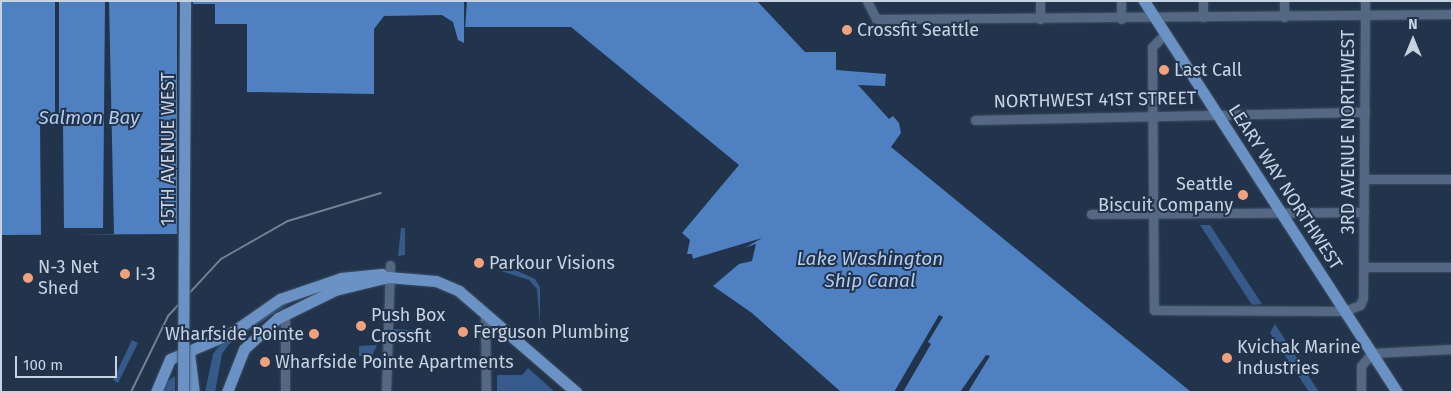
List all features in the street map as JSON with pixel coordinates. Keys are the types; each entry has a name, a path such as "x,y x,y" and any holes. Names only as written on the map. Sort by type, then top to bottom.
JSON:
{"main road":[{"name":"15TH AVENUE WEST","path":"183,392 186,296 186,1"},
{"name":"LEARY WAY NORTHWEST","path":"1144,1 1164,35 1397,392"},
{"path":"227,392 233,371 253,337 285,313 335,290 389,271"},
{"path":"156,392 170,359 232,332 280,299 341,278 389,271 450,286 485,313 576,392"},
{"name":"15TH AVENUE WEST","path":"186,296 190,392"},
{"path":"189,354 194,392"},
{"path":"233,371 235,392"}],"street":[{"path":"868,1 876,19 1365,17 1452,14"},
{"path":"1040,1 1040,18"},
{"path":"1121,1 1121,19"},
{"path":"1203,1 1203,17"},
{"path":"1284,1 1284,17"},
{"name":"3RD AVENUE NORTHWEST","path":"1345,311 1360,305 1363,298 1365,1"},
{"path":"1164,35 1152,47 1154,310 1345,311"},
{"name":"NORTHWEST 41ST STREET","path":"976,120 1153,114 1365,112"},
{"path":"1364,180 1452,180"},
{"path":"1091,214 1364,212"},
{"path":"1364,267 1452,267"},
{"path":"386,392 389,271"},
{"path":"285,313 285,392"},
{"path":"485,313 486,392"},
{"path":"1361,392 1361,366 1372,353 1452,349"}],"shaded area":[{"path":"1200,225 1210,225 1262,304 1252,305"},
{"path":"401,228 405,228 405,255 398,256"},
{"path":"511,268 535,279 540,287 540,325 537,289 529,280 501,271"},
{"path":"327,286 292,301 229,344 222,354 215,392 205,392 213,354 224,339 278,304"},
{"path":"1275,324 1319,392 1309,392 1270,333"},
{"path":"394,329 432,331 431,343 394,343"},
{"path":"132,340 138,343 118,383 113,380"},
{"path":"377,345 372,356 359,356 359,346"},
{"path":"528,368 555,392 497,392 497,375 522,375"},
{"path":"175,376 175,392 162,392 163,384"}],"water":[{"name":"Lake Washington Ship Canal","path":"1,1 757,1 805,52 836,52 836,70 886,74 885,86 858,85 889,119 893,116 899,123 901,133 891,147 1191,392 841,392 752,313 713,286 739,264 752,261 756,244 694,264 692,254 687,254 690,240 682,233 739,165 571,27 464,27 464,43 458,40 453,22 442,15 384,16 374,29 374,94 247,92 247,24 215,24 215,4 177,4 177,234 1,235"}],"pier":[{"path":"55,1 59,1 59,123 63,123 64,228 103,228 105,1 109,1 114,234 41,236 40,123 54,123 55,115"},
{"path":"177,1 193,1 193,6 180,6 177,237"},
{"path":"464,1 467,1 464,45"},
{"path":"762,238 734,254 694,264 692,259"},
{"path":"939,315 943,317 928,342 931,344 903,392 894,392"},
{"path":"986,355 990,356 968,392 960,392"}],"railway":[{"path":"131,392 168,316 221,259 288,221 381,193"}],"place":[{"name":"Crossfit Seattle","path":"847,30"},
{"name":"Last Call","path":"1164,70"},
{"name":"Seattle Biscuit Company","path":"1243,195"},
{"name":"Parkour Visions","path":"479,263"},
{"name":"I-3","path":"125,274"},
{"name":"N-3 Net Shed","path":"28,278"},
{"name":"Push Box Crossfit","path":"361,326"},
{"name":"Ferguson Plumbing","path":"463,332"},
{"name":"Wharfside Pointe","path":"314,334"},
{"name":"Kvichak Marine Industries","path":"1227,358"},
{"name":"Wharfside Pointe Apartments","path":"265,362"}],"water label":[{"name":"Salmon Bay","path":"89,118"}]}
